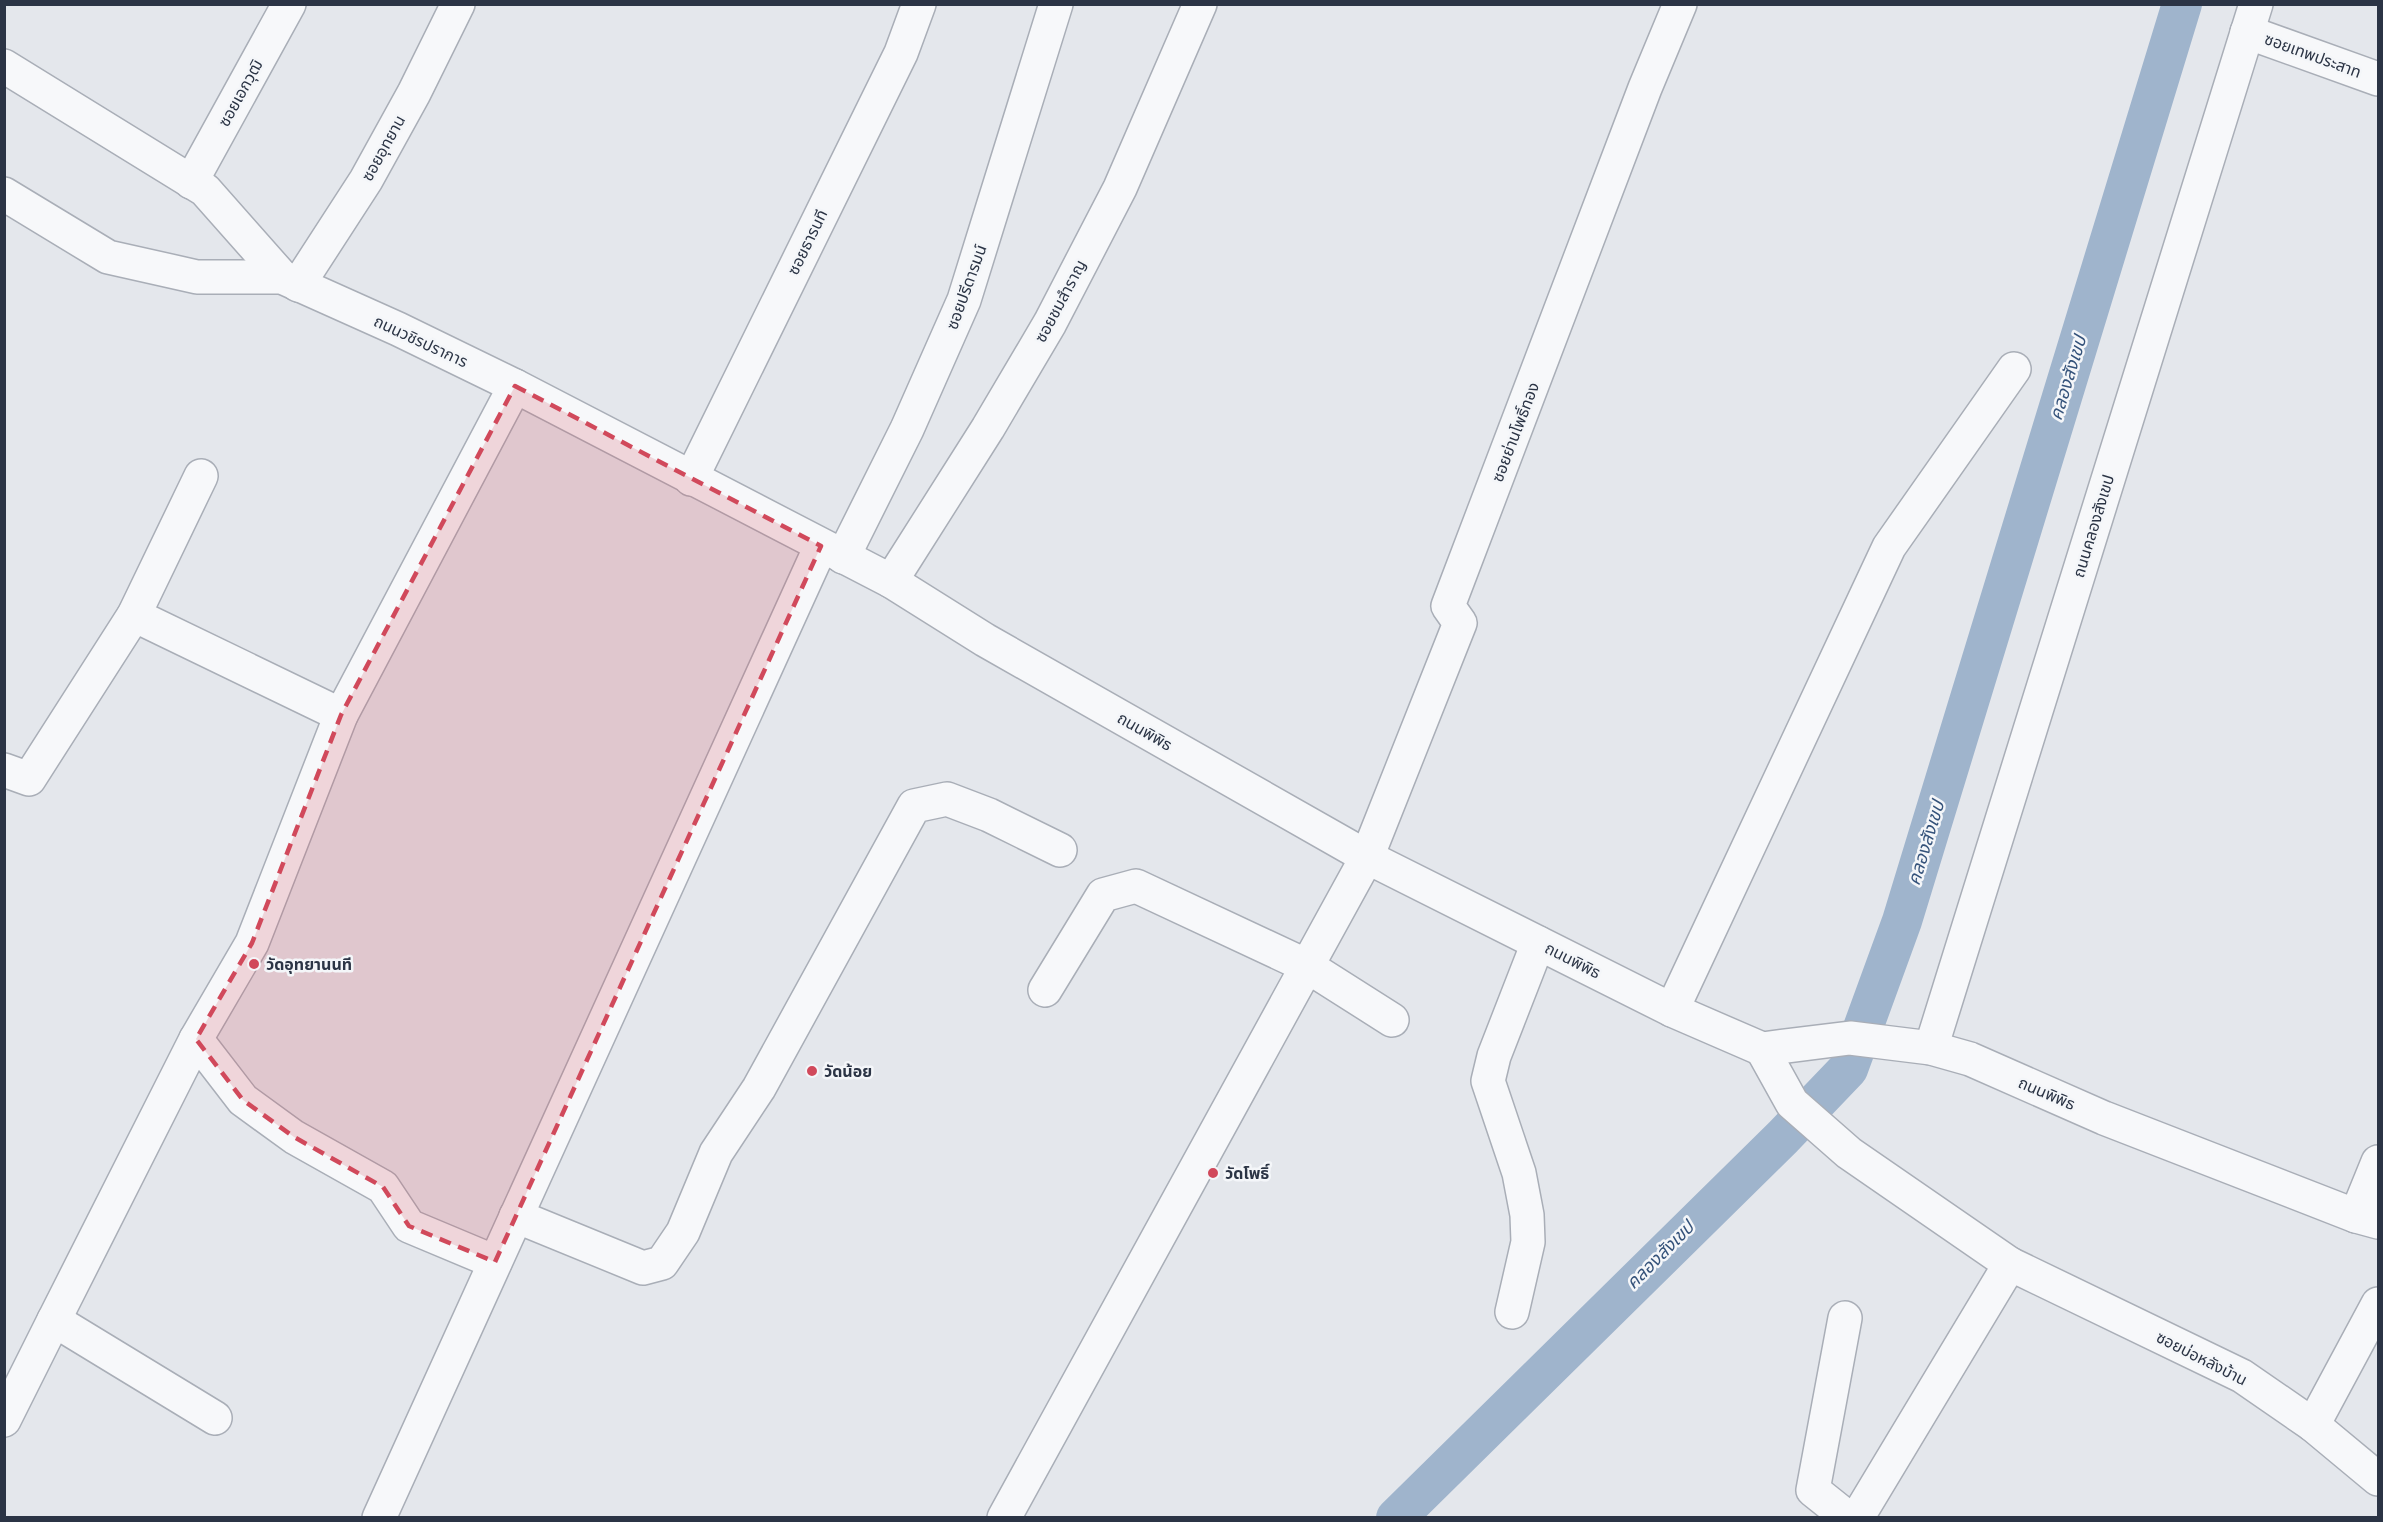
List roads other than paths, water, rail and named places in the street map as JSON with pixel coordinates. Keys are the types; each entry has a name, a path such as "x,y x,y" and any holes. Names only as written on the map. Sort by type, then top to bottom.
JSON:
{"street":[{"name":"ซอยเอกวุฒิ","path":"191,182 289,4"},
{"name":"ซอยอุทยาน","path":"290,281 366,180 414,93 458,4"},
{"name":"ซอยธารนที","path":"691,479 901,53 919,4"},
{"name":"ซอยปรีดารมน์","path":"379,1518 516,1216 832,551 907,429 964,300 1056,4"},
{"name":"ซอยชมสำราญ","path":"891,581 988,428 1050,323 1120,188 1200,4"},
{"name":"ซอยย่านโพธิ์ทอง","path":"1367,857 1460,623 1448,606 1645,88 1680,4"},
{"name":"ซอยเทพประสาท","path":"2252,18 2379,79"},
{"name":"ถนนคลองสังเขป","path":"1931,1048 2252,18"},
{"path":"4,66 204,190 290,281"},
{"name":"ถนนวชิรปราการ","path":"4,194 108,257 196,277 290,281 398,329 515,386 832,551"},
{"path":"1672,1010 1889,547 2014,369"},
{"path":"4,1420 196,1039 252,943 341,715 515,386"},
{"path":"4,770 28,779 134,615 201,476"},
{"name":"ถนนพิพิธ","path":"832,551 891,581 985,640 1367,857 1672,1010 1762,1049 1850,1038 1931,1048 1970,1059 2104,1118 2367,1219"},
{"path":"134,615 341,715"},
{"path":"516,1216 643,1268 663,1263 683,1232 716,1153 759,1088 914,806 947,799 989,815 1060,850"},
{"path":"1005,1518 1367,857"},
{"path":"1045,990 1103,895 1136,886 1307,966 1392,1020"},
{"path":"1512,1311 1528,1242 1527,1215 1518,1173 1488,1081 1494,1056 1538,943"},
{"path":"196,1039 243,1100 294,1137 383,1187 409,1226 495,1263"},
{"name":"ซอยบ่อหลังบ้าน","path":"1762,1049 1792,1103 1849,1153 2010,1264 2242,1376 2313,1425 2379,1479"},
{"path":"2367,1219 2379,1162"},
{"path":"1857,1518 2010,1264"},
{"path":"2313,1425 2379,1304"},
{"path":"1845,1318 1813,1490 1848,1518"},
{"path":"54,1320 215,1418"}],"waterway":[{"name":"คลองสังเขป","path":"1396,1518 1783,1137 1848,1069 1902,921 2182,4"}],"place":[{"name":"วัดอุทยานนที","path":"254,964"},
{"name":"วัดน้อย","path":"812,1071"},
{"name":"วัดโพธิ์","path":"1213,1173"}]}
